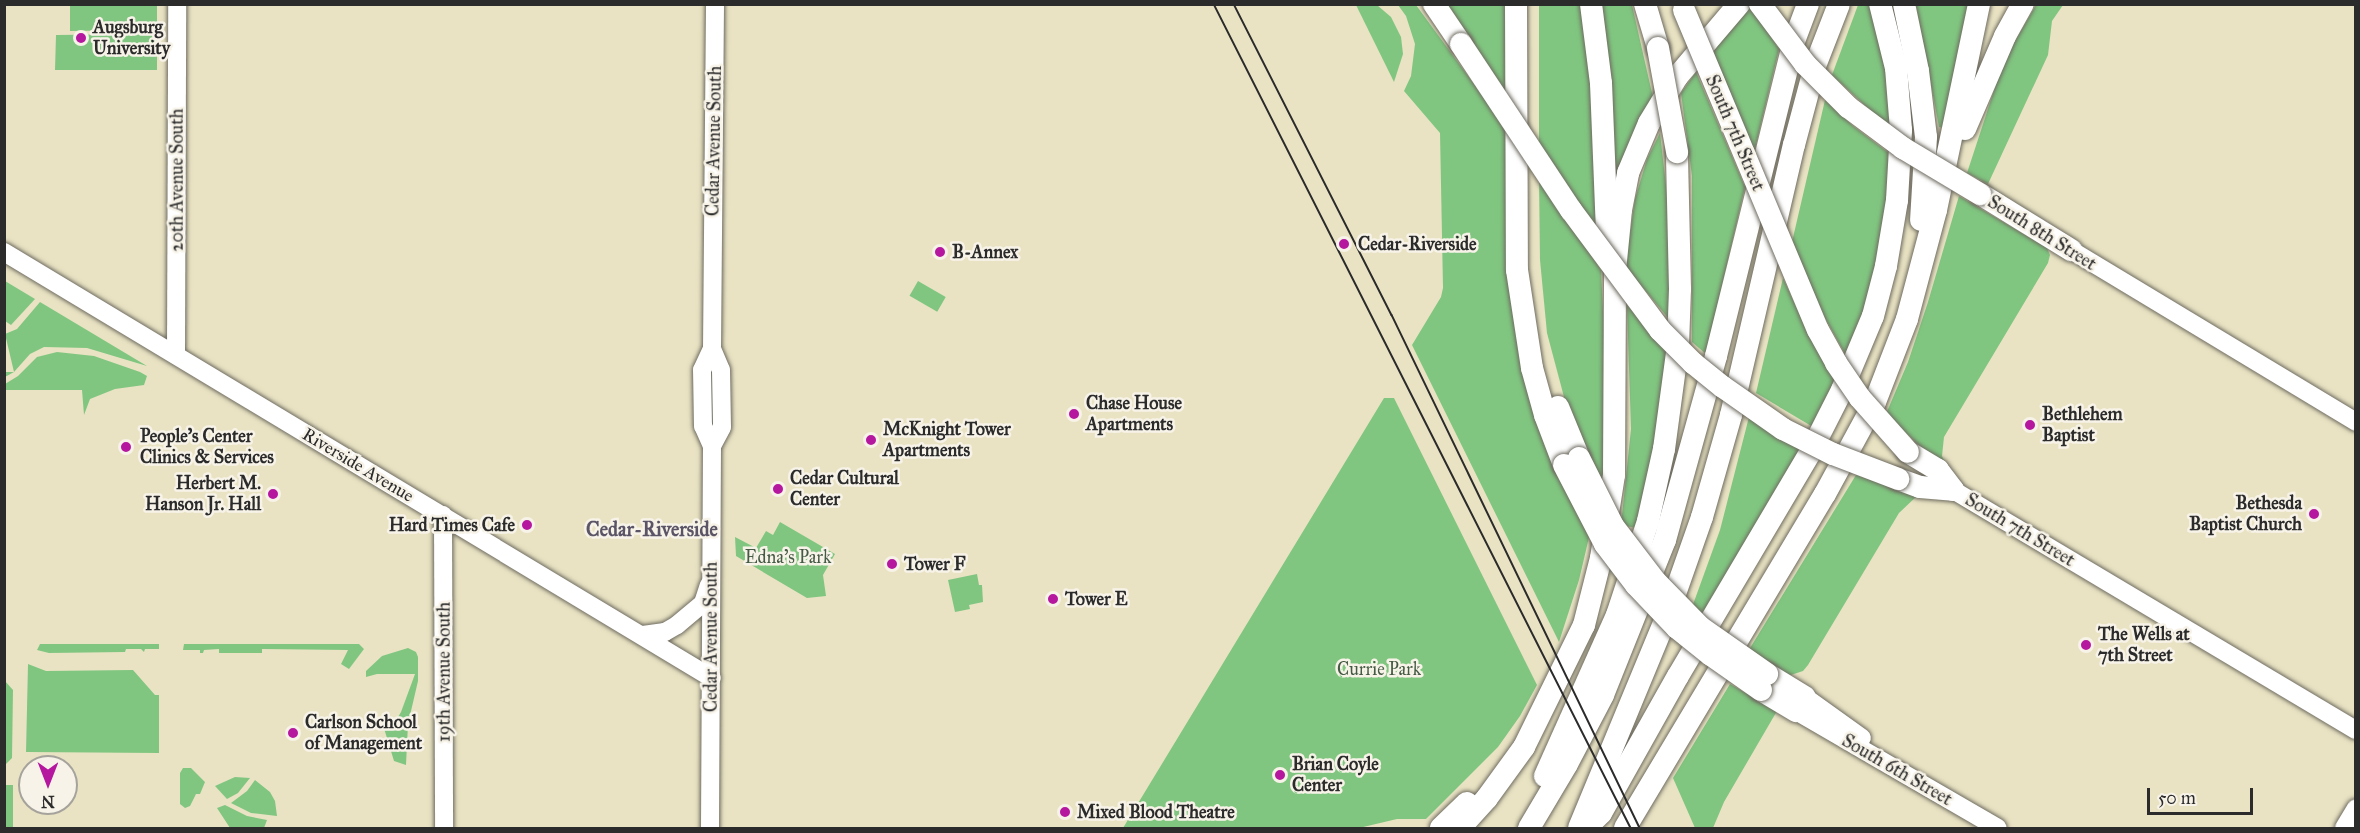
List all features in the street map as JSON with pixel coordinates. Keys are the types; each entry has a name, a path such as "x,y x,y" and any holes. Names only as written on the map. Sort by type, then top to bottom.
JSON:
{"highway":[{"path":"1434,4 1571,210 1660,330 1693,363 1723,387 1784,429 1833,454 1920,487 1953,490"},
{"path":"1516,4 1517,270 1532,368 1545,415 1571,462 1605,544 1636,585 1685,634 1800,704"},
{"path":"1531,4 1532,275 1544,354 1563,421 1571,462"},
{"path":"1591,4 1601,83 1615,451"},
{"path":"1520,828 1617,615 1650,509 1664,449 1677,346 1680,257 1677,153 1658,48 1645,4"},
{"path":"1460,828 1506,773 1544,709 1574,650 1592,599 1607,527 1615,451 1615,271 1621,210 1628,173 1650,123 1677,77 1739,4"},
{"name":"South 8th Street","path":"1760,4 1805,64 1848,107 1903,148 2071,250"},
{"path":"1528,828 1567,764 1603,695 1665,540 1711,376 1793,44 1808,4"},
{"path":"1579,828 1670,608 1712,486 1794,145 1815,66 1839,4"},
{"path":"1586,828 1601,813 1677,676 1810,453 1842,390 1870,323 1889,249 1897,200 1900,140 1896,68 1880,4"},
{"path":"1904,4 1921,88 1927,153 1914,293"},
{"path":"1625,828 1852,446 1893,359 1914,293 1936,210 1979,4"},
{"path":"1936,210 1987,73 2023,4"},
{"name":"South 7th Street","path":"1683,7 1818,330 1836,363 1860,398 1908,452 1938,470 1953,490"},
{"path":"1441,828 1476,794 1544,709"}],"main road":[{"name":"20th Avenue South","path":"176,355 177,4"},
{"name":"Cedar Avenue South","path":"710,828 712,446 722,427 721,370 712,349 715,4"},
{"name":"South 8th Street","path":"2071,250 2355,422"},
{"name":"Riverside Avenue","path":"4,252 712,678"},
{"name":"South 7th Street","path":"1953,490 2355,730"},
{"name":"19th Avenue South","path":"443,515 444,828"},
{"path":"644,635 665,632 693,612 703,603 712,576"},
{"name":"South 6th Street","path":"1800,704 1949,800 1998,828"},
{"path":"2344,828 2355,808"}],"green space":[{"path":"70,5 157,5 157,70 55,70 56,35 142,34 141,30 70,31"},
{"path":"1356,5 1377,5 1391,17 1401,37 1403,54 1394,82"},
{"path":"1398,5 1416,5 1509,132 1511,273 1590,533 1579,580 1559,642 1412,345 1441,297 1443,288 1440,133 1404,91 1411,76 1415,44 1406,16"},
{"path":"1444,5 1510,5 1510,101"},
{"path":"1539,5 1586,5 1598,233 1539,147"},
{"path":"1598,5 1632,5 1654,102 1616,204"},
{"path":"1858,5 1870,5 1883,40 1896,129 1870,110 1832,75"},
{"path":"1916,5 1974,5 1944,128 1939,127"},
{"path":"2036,5 2063,5 2052,21 2048,55 1988,184 1967,173 2004,60"},
{"path":"1751,7 1779,49 1754,153 1712,52"},
{"path":"1696,72 1745,187 1706,354 1692,342 1692,176 1681,93"},
{"path":"1825,100 1853,126 1894,157 1880,266 1849,361 1824,316 1792,242"},
{"path":"1660,133 1669,212 1669,319 1625,266 1635,199 1647,159"},
{"path":"1539,178 1601,270 1605,353 1604,466 1601,489 1568,412 1547,333 1540,260"},
{"path":"1959,196 2047,248 2050,255 2048,263 1944,437 1942,456 1946,465 1935,460 1886,414 1908,362"},
{"path":"1783,278 1807,331 1839,385 1818,430 1756,393"},
{"path":"5,281 35,299 11,325 5,321"},
{"path":"918,281 946,297 937,312 910,296"},
{"path":"40,302 147,366 87,348 44,347 30,354 14,372 5,334 17,329"},
{"path":"1627,305 1668,350 1653,457 1636,528 1621,525 1631,429"},
{"path":"57,352 94,356 147,376 144,385 115,389 90,399 84,415 82,390 5,390 5,384 18,376 37,357"},
{"name":"Currie Park","path":"1384,398 1394,398 1537,685 1520,716 1498,747 1426,819 1397,819 1359,828 1123,828"},
{"path":"1749,417 1807,451 1705,621 1691,610 1720,530"},
{"path":"1856,475 1918,495 1899,513 1808,665 1803,671 1788,676 1747,653"},
{"name":"Edna's Park","path":"780,522 835,554 823,575 826,596 807,598 736,556 735,537 756,548 766,531 773,535"},
{"path":"977,574 979,585 982,585 983,602 969,605 970,609 955,612 948,580"},
{"path":"40,644 159,644 159,649 145,649 144,652 141,649 126,649 125,652 49,653 37,650"},
{"path":"184,644 359,644 364,649 349,669 341,664 348,650 262,649 262,653 219,653 219,649 204,650 200,653 200,650 183,650"},
{"path":"408,648 416,652 418,657 418,681 408,724 406,765 394,761 383,725 397,719 415,674 377,674 366,677 366,671 382,656"},
{"path":"28,664 46,671 133,670 155,695 159,695 159,753 26,752"},
{"path":"5,681 13,690 12,758 5,765"},
{"path":"1730,684 1777,711 1724,802 1713,828 1695,828 1673,778"},
{"path":"183,768 191,768 205,782 200,794 196,794 190,806 185,808 180,804 180,773"},
{"path":"235,777 250,778 238,793 227,799 215,786"},
{"path":"255,780 270,792 275,801 277,816 251,813 231,803 247,791"},
{"path":"5,785 13,785 13,828 5,828"},
{"path":"225,805 247,816 267,820 264,828 230,828 217,808"}],"tram line":[{"path":"1214,4 1631,828"},
{"path":"1234,4 1392,315 1640,828"},
{"path":"1398,828 1474,828"}],"place":[{"name":"Augsburg University","path":"81,38"},
{"name":"Cedar-Riverside","path":"1344,244"},
{"name":"B-Annex","path":"940,252"},
{"name":"Chase House Apartments","path":"1074,414"},
{"name":"Bethlehem Baptist","path":"2030,425"},
{"name":"McKnight Tower Apartments","path":"871,440"},
{"name":"People's Center Clinics & Services","path":"126,447"},
{"name":"Cedar Cultural Center","path":"778,489"},
{"name":"Herbert M. Hanson Jr. Hall","path":"273,494"},
{"name":"Bethesda Baptist Church","path":"2314,514"},
{"name":"Hard Times Cafe","path":"527,525"},
{"name":"Tower F","path":"892,564"},
{"name":"Tower E","path":"1053,599"},
{"name":"The Wells at 7th Street","path":"2086,645"},
{"name":"Carlson School of Management","path":"293,733"},
{"name":"Brian Coyle Center","path":"1280,775"},
{"name":"Mixed Blood Theatre","path":"1065,812"}],"district":[{"name":"Cedar-Riverside","path":"652,529"}]}
